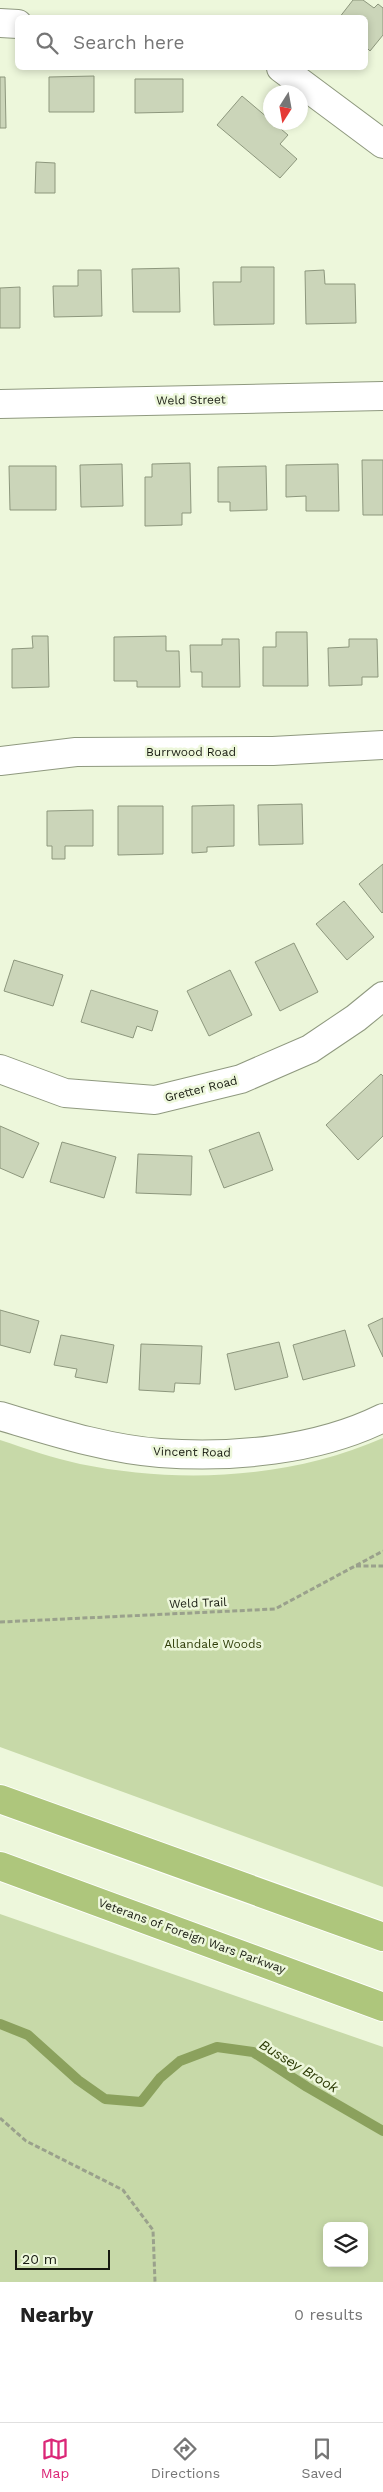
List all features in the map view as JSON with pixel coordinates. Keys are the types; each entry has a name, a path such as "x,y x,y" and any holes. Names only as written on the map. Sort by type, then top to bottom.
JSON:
{"highway":[{"path":"0,1798 383,1937"},
{"name":"Veterans of Foreign Wars Parkway","path":"0,1866 383,2007"}],"street":[{"path":"0,23 15,24"},
{"path":"284,70 383,144"},
{"name":"Weld Street","path":"0,404 383,396"},
{"name":"Burrwood Road","path":"0,761 76,752 273,751 383,744"},
{"name":"Gretter Road","path":"0,1069 65,1093 155,1100 241,1079 310,1049 356,1018 383,996"},
{"name":"Vincent Road","path":"0,1416 111,1445 158,1453 218,1454 284,1448 359,1430 383,1418"}],"path":[{"name":"Weld Trail","path":"0,1622 275,1609 383,1551"},
{"path":"355,1566 383,1566"},
{"path":"0,2118 26,2141 123,2190 153,2230 155,2282"}],"green space":[{"name":"Allandale Woods","path":"383,1438 383,1887 0,1747 0,1440 80,1464 156,1474 195,1475 234,1474 272,1470 347,1452"},
{"path":"0,1914 383,2047 383,2282 0,2282"}],"building":[{"path":"353,0 363,0 374,8 378,4 383,8 383,35 370,51 368,49 368,15 341,15"},
{"path":"94,76 94,112 49,112 49,77"},
{"path":"0,77 5,77 6,128 0,128"},
{"path":"135,79 183,79 183,112 135,113"},
{"path":"242,96 263,114 263,130 282,130 288,135 280,144 297,159 280,178 217,125"},
{"path":"36,162 55,163 55,193 35,193"},
{"path":"241,267 274,267 274,324 214,325 213,282 241,282"},
{"path":"179,268 180,312 133,312 132,269"},
{"path":"78,270 101,270 102,316 54,317 53,286 78,286"},
{"path":"324,270 325,284 355,284 356,323 306,324 305,271"},
{"path":"20,287 20,328 0,328 0,288"},
{"path":"362,460 383,460 383,515 363,515"},
{"path":"190,463 191,513 182,513 182,525 145,526 145,477 152,477 152,464"},
{"path":"122,464 123,506 81,507 80,465"},
{"path":"338,464 339,511 306,511 306,496 286,497 286,465"},
{"path":"9,466 56,466 56,510 10,510"},
{"path":"266,466 267,510 230,511 230,502 218,502 218,467"},
{"path":"276,632 307,632 308,686 263,686 263,647 276,647"},
{"path":"32,636 48,636 49,687 12,688 12,649 33,648"},
{"path":"166,636 166,651 179,651 180,687 137,687 137,681 114,681 114,637"},
{"path":"222,639 239,639 240,687 202,687 202,672 191,672 190,645 222,645"},
{"path":"349,639 377,639 378,677 362,677 362,685 329,686 328,648 349,647"},
{"path":"302,804 303,844 259,845 258,805"},
{"path":"234,805 234,846 207,847 207,852 192,853 192,806"},
{"path":"118,806 163,806 163,854 118,855"},
{"path":"93,810 93,846 65,846 65,859 52,859 52,846 47,846 47,811"},
{"path":"383,864 383,912 382,913 359,884"},
{"path":"344,901 374,937 347,960 316,924"},
{"path":"294,943 318,992 280,1011 255,962"},
{"path":"14,960 63,975 53,1006 4,991"},
{"path":"230,970 252,1015 209,1036 187,991"},
{"path":"91,990 158,1011 152,1031 137,1026 133,1038 81,1022"},
{"path":"381,1074 383,1076 383,1136 358,1160 326,1125"},
{"path":"0,1126 39,1143 23,1178 0,1168"},
{"path":"259,1132 273,1170 224,1188 209,1150"},
{"path":"62,1142 116,1157 104,1198 50,1182"},
{"path":"138,1154 192,1156 191,1195 136,1193"},
{"path":"0,1310 39,1321 30,1353 0,1345"},
{"path":"383,1318 383,1357 368,1325"},
{"path":"345,1330 355,1366 303,1380 293,1345"},
{"path":"61,1335 114,1345 107,1383 75,1377 77,1369 54,1365"},
{"path":"279,1342 288,1377 235,1390 227,1354"},
{"path":"141,1344 202,1346 200,1384 175,1383 174,1392 139,1390"}],"waterway":[{"name":"Bussey Brook","path":"0,2024 28,2035 78,2080 105,2099 141,2102 160,2078 180,2061 217,2047 253,2052 307,2087 383,2131"}]}
